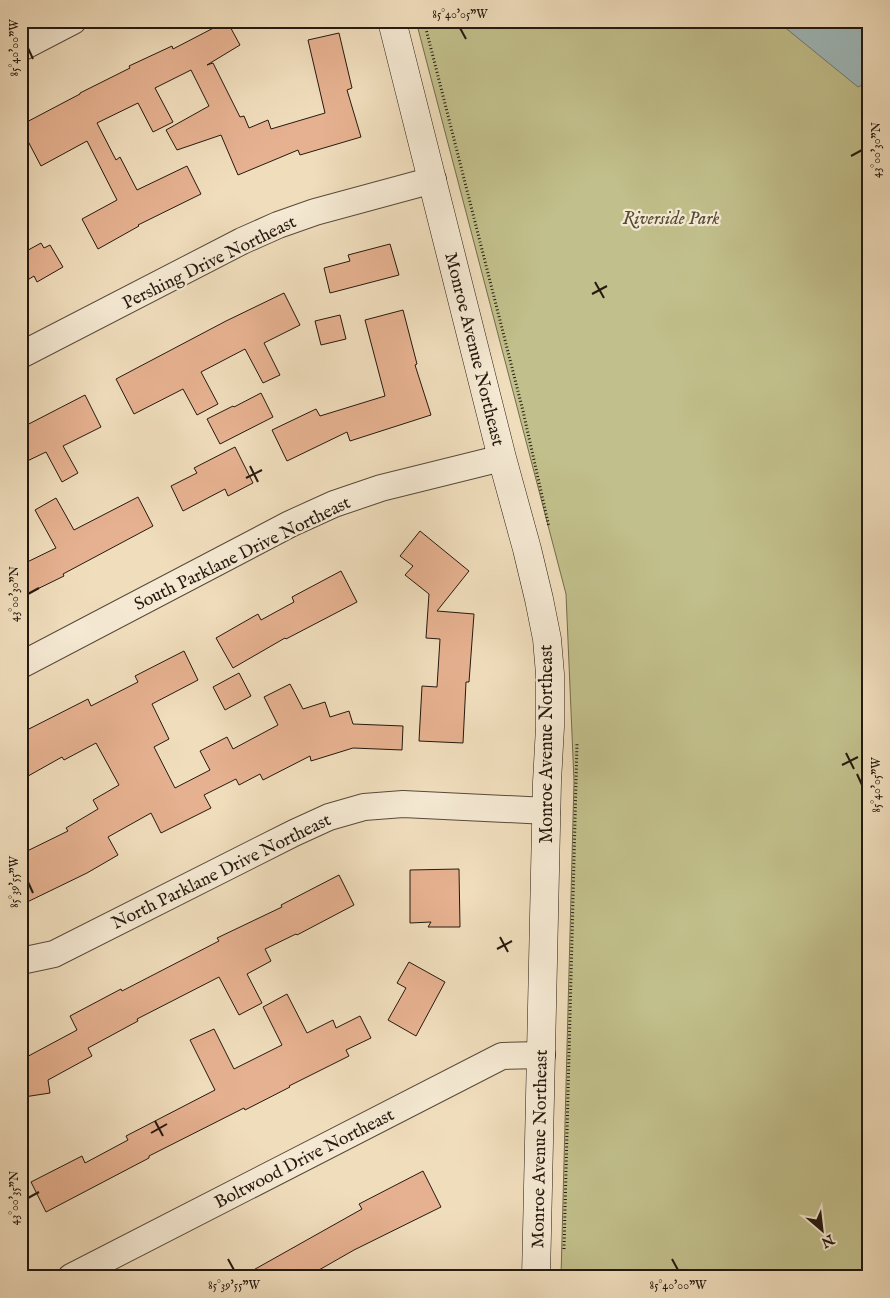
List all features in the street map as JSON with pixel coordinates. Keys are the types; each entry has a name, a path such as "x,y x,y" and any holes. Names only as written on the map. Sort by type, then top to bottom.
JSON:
{"main road":[{"name":"Monroe Avenue Northeast","path":"392,21 502,458 540,599 547,639 550,674 550,710 536,1277"}],"street":[{"path":"21,48 74,21"},
{"name":"Pershing Drive Northeast","path":"21,355 278,225 315,212 433,180"},
{"name":"South Parklane Drive Northeast","path":"21,665 290,524 334,504 380,488 502,458"},
{"name":"North Parklane Drive Northeast","path":"21,961 54,954 294,833 329,817 364,807 402,804 547,811"},
{"name":"Boltwood Drive Northeast","path":"70,1277 502,1056 542,1055"}],"green space":[{"name":"Riverside Park","path":"416,21 869,21 869,1277 561,1277 574,781 566,594"}],"water":[{"path":"777,21 869,21 869,82 858,87"},
{"path":"869,1260 869,1277 859,1277 861,1270"}],"building":[{"path":"227,21 240,45 207,65 213,63 240,117 244,116 249,128 268,120 271,129 325,113 308,40 339,33 352,88 347,90 361,137 300,155 298,150 238,175 221,135 177,150 166,130 209,106 191,70 155,88 173,122 153,132 138,103 97,123 116,160 120,157 137,190 187,166 201,194 138,225 98,249 82,219 117,200 87,141 41,166 21,125 130,68 129,66 172,46 173,49"},
{"path":"41,243 44,248 50,245 63,267 37,282 34,276 21,284 21,254"},
{"path":"390,244 399,275 330,293 324,268 350,261 348,255"},
{"path":"284,293 300,325 264,343 280,375 263,383 245,349 201,372 218,404 197,415 183,389 134,414 116,379 226,321"},
{"path":"403,310 417,364 415,365 431,415 350,441 347,432 287,461 272,430 316,409 320,416 385,396 365,320"},
{"path":"340,315 346,339 321,345 315,321"},
{"path":"261,393 273,417 220,444 207,419"},
{"path":"85,395 101,427 63,446 78,473 62,482 46,452 21,464 21,428"},
{"path":"235,447 253,483 228,496 225,489 183,511 171,486 197,473 194,468"},
{"path":"138,497 153,526 63,574 64,576 21,597 21,565 56,548 35,510 56,498 74,530"},
{"path":"420,531 469,571 437,611 474,614 469,682 466,682 463,743 419,741 422,686 437,687 440,639 426,638 429,594 405,575 413,566 400,556"},
{"path":"341,571 357,602 285,638 233,668 216,638 258,614 261,620 294,602 292,597"},
{"path":"184,651 198,680 152,704 169,739 154,747 175,788 210,770 200,751 227,737 233,749 278,725 264,697 290,684 303,709 325,702 330,717 349,711 353,724 403,726 402,750 353,748 311,761 310,756 263,780 260,774 239,785 236,779 204,795 211,808 161,833 151,813 108,837 118,855 87,873 21,905 21,854 68,831 66,828 98,809 93,800 119,785 96,743 64,760 62,757 21,780 21,733 88,699 91,706 138,682 135,676"},
{"path":"239,673 251,696 225,710 213,687"},
{"path":"459,869 460,927 428,927 431,922 410,923 410,870"},
{"path":"339,875 354,905 297,935 265,949 271,961 247,974 262,1003 239,1015 219,977 137,1019 138,1021 88,1048 92,1056 48,1080 50,1093 24,1097 21,1081 21,1060 77,1030 70,1016 219,941 217,938 282,907 281,905"},
{"path":"409,962 445,982 416,1036 388,1020 406,988 397,983"},
{"path":"287,994 307,1033 333,1020 336,1028 360,1016 371,1038 346,1050 349,1056 245,1110 244,1108 149,1156 149,1158 46,1212 31,1182 82,1156 85,1163 128,1140 126,1136 215,1090 190,1040 214,1029 234,1069 282,1045 263,1007"},
{"path":"423,1171 441,1207 354,1250 319,1270 322,1277 241,1277 362,1209 359,1204"}]}
